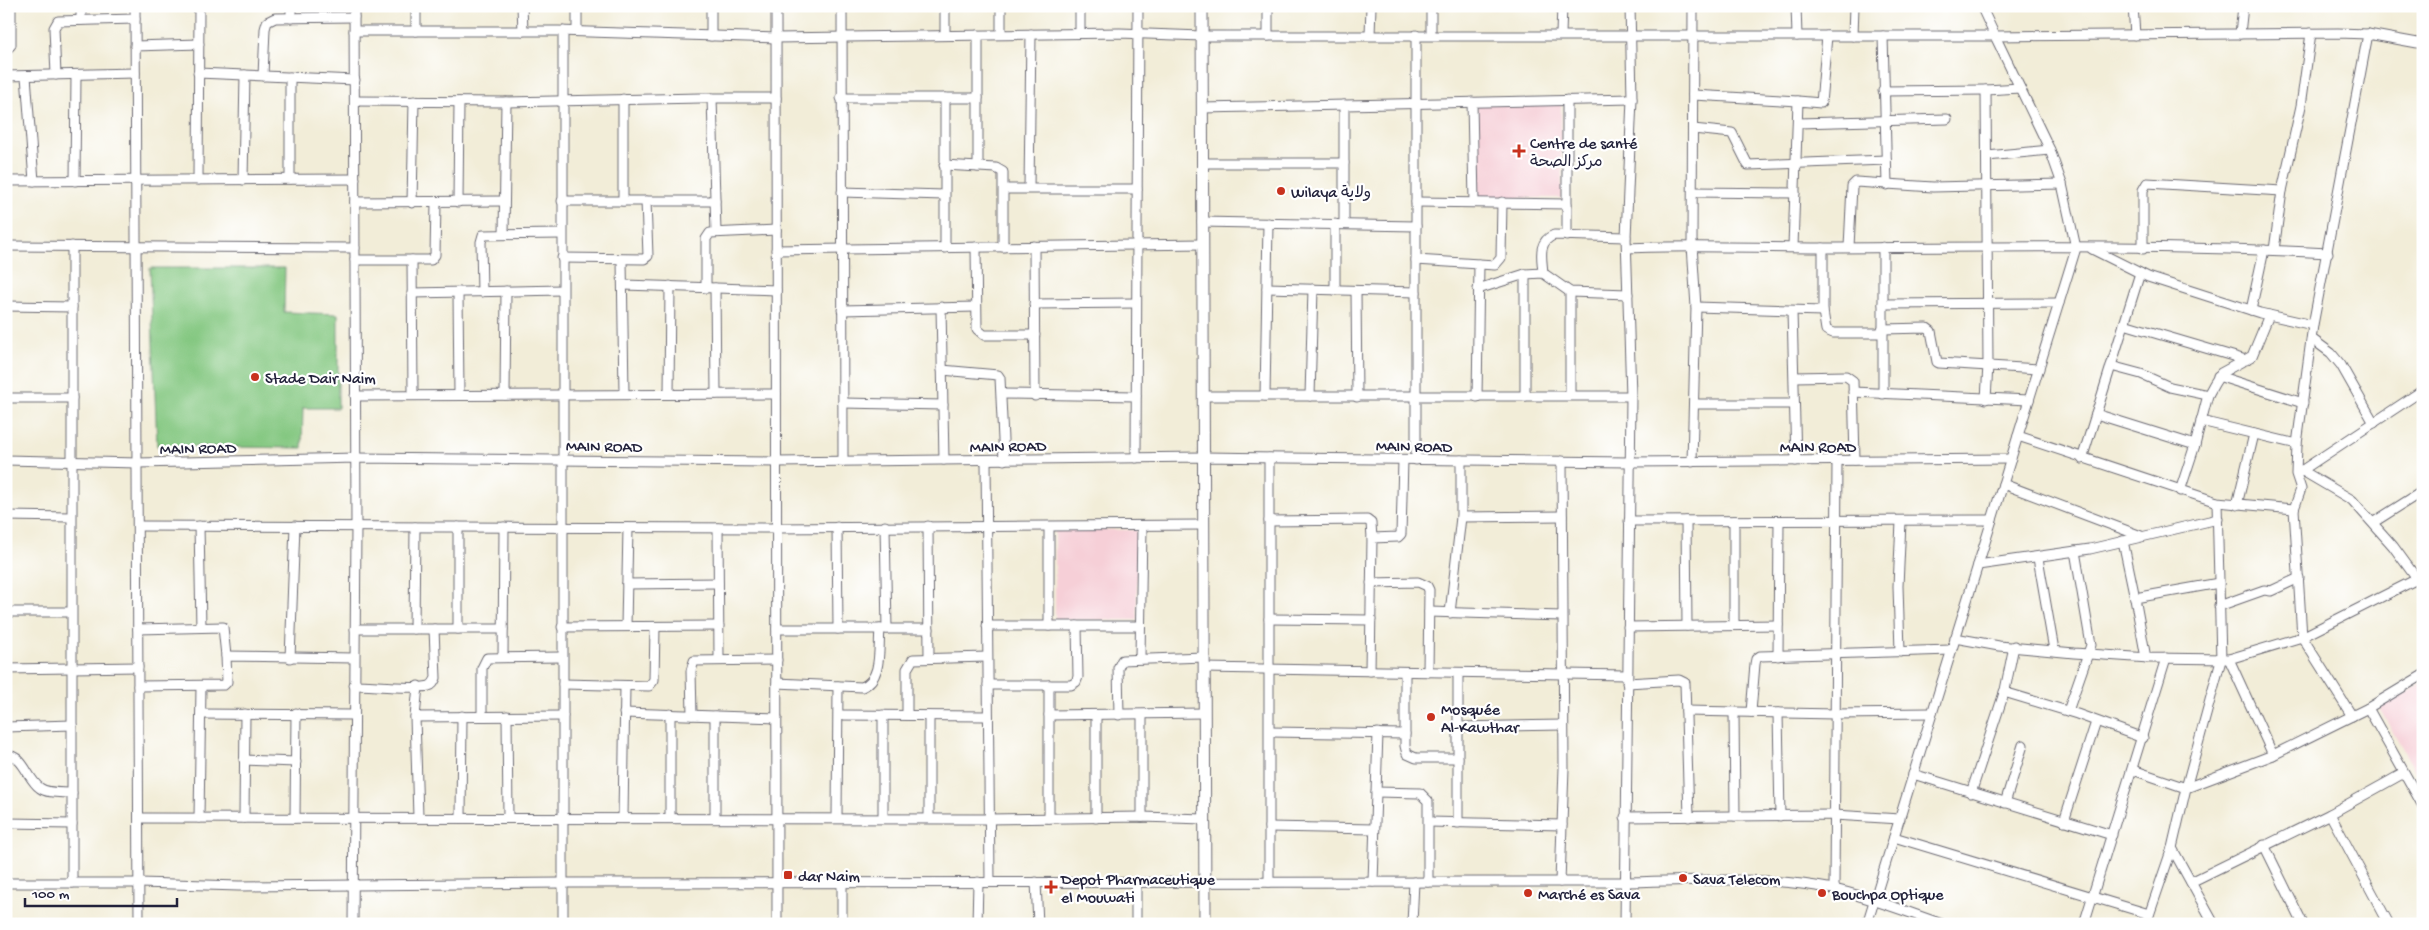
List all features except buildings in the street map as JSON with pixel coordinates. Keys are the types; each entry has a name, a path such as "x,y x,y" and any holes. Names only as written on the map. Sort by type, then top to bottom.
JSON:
{"street":[{"path":"6,50 11,45 10,6"},
{"path":"81,6 81,20"},
{"path":"134,6 138,463 139,924"},
{"path":"198,180 199,6"},
{"path":"291,6 291,18"},
{"path":"353,924 356,527 354,6"},
{"path":"416,6 416,31"},
{"path":"522,6 523,31"},
{"path":"577,6 577,31"},
{"path":"711,6 711,36"},
{"path":"776,6 777,924"},
{"path":"842,6 843,462"},
{"path":"945,6 945,35"},
{"path":"1000,34 1001,6"},
{"path":"1080,6 1080,33"},
{"path":"1136,458 1138,6"},
{"path":"1202,6 1205,924"},
{"path":"1268,6 1268,36"},
{"path":"1370,35 1371,6"},
{"path":"1431,6 1431,35"},
{"path":"1561,34 1562,6"},
{"path":"1625,924 1631,396 1626,237 1632,98 1630,6"},
{"path":"1692,462 1696,307 1692,245 1693,6"},
{"path":"1796,6 1797,36"},
{"path":"1853,36 1854,6"},
{"path":"1867,924 2076,248 2062,184 2050,150 1981,6"},
{"path":"2133,6 2135,35"},
{"path":"2240,34 2243,6"},
{"path":"263,76 267,22 275,18 354,17"},
{"path":"56,75 55,24 58,21 135,19"},
{"path":"354,31 577,31 776,38 1080,33 1202,36 1561,34 1995,36 2311,33 2368,34 2423,44"},
{"path":"562,31 563,924"},
{"path":"2251,310 2269,250 2301,106 2311,33"},
{"path":"978,34 978,167"},
{"path":"1029,188 1031,34"},
{"path":"2352,716 2302,637 2294,509 2301,489 2297,444 2313,325 2368,34"},
{"path":"1416,35 1416,460"},
{"path":"1692,95 1822,102 1827,36"},
{"path":"1882,36 1887,185"},
{"path":"135,46 199,44"},
{"path":"6,76 135,73"},
{"path":"198,73 354,80"},
{"path":"75,181 76,74"},
{"path":"243,180 245,75"},
{"path":"26,76 34,181"},
{"path":"290,77 290,180"},
{"path":"1884,91 2020,88"},
{"path":"1986,90 1988,156 1988,364 1986,399"},
{"path":"712,98 716,232"},
{"path":"354,101 506,102 776,98"},
{"path":"841,98 978,98"},
{"path":"944,98 945,248"},
{"path":"1202,108 1632,98"},
{"path":"622,201 623,99"},
{"path":"1567,100 1567,236"},
{"path":"412,202 414,101"},
{"path":"1793,247 1798,101"},
{"path":"458,202 459,102"},
{"path":"504,234 506,102"},
{"path":"1472,102 1474,202"},
{"path":"1335,290 1344,163 1344,104"},
{"path":"1798,123 1947,119"},
{"path":"1693,129 1732,133 1748,165 1886,160"},
{"path":"1988,156 2050,150"},
{"path":"1202,163 1344,163"},
{"path":"944,165 1000,168 1003,172 1003,247"},
{"path":"6,181 355,179"},
{"path":"1850,247 1852,186 1856,182 1887,185 1987,186 2062,184"},
{"path":"2143,249 2143,190 2146,183 2282,190"},
{"path":"1004,188 1137,189"},
{"path":"842,192 944,195"},
{"path":"1693,192 1795,193"},
{"path":"355,202 436,203 503,201"},
{"path":"562,201 715,201"},
{"path":"562,258 644,259 648,256 646,201"},
{"path":"1416,202 1567,204"},
{"path":"1416,260 1495,265 1501,258 1502,202"},
{"path":"355,260 433,258 436,203"},
{"path":"1202,222 1416,226"},
{"path":"1265,396 1268,223"},
{"path":"716,394 711,288 706,239 710,233 716,232 776,230"},
{"path":"482,292 481,242 483,235 562,234"},
{"path":"1543,273 1543,242 1554,235 1626,237"},
{"path":"776,250 1202,244"},
{"path":"1627,248 1692,245 1823,248 1987,247 2269,250 2328,253"},
{"path":"6,246 355,248"},
{"path":"72,246 72,883"},
{"path":"1034,246 1035,396"},
{"path":"976,247 977,329 984,335 1035,335"},
{"path":"1883,247 1883,394"},
{"path":"1823,248 1823,311 1825,326 1829,332 1927,328 1933,333 1937,362 2039,368"},
{"path":"2090,248 2140,273 2251,310 2313,325"},
{"path":"412,260 413,395"},
{"path":"622,260 624,285 624,394"},
{"path":"1477,397 1479,264"},
{"path":"1478,289 1525,274 1543,273 1570,292 1628,294"},
{"path":"2082,459 2140,273"},
{"path":"1525,274 1525,396"},
{"path":"624,285 776,290"},
{"path":"669,394 670,286"},
{"path":"1267,288 1416,292"},
{"path":"1310,396 1313,289"},
{"path":"412,293 562,290"},
{"path":"1356,290 1357,397"},
{"path":"505,395 506,291"},
{"path":"458,292 459,395"},
{"path":"1570,292 1570,395"},
{"path":"1034,304 1136,303"},
{"path":"1883,304 2059,303"},
{"path":"6,306 72,307"},
{"path":"941,307 944,460"},
{"path":"842,310 976,307"},
{"path":"1696,307 1823,311"},
{"path":"1792,310 1796,461"},
{"path":"2180,490 2208,395 2218,376 2255,353 2269,315"},
{"path":"2124,324 2246,360"},
{"path":"2312,338 2331,353 2341,365 2374,423"},
{"path":"2111,366 2141,374 2170,386 2208,395"},
{"path":"942,370 998,375 1002,382 1004,460"},
{"path":"1795,376 1850,377 1853,381 1855,460"},
{"path":"2218,376 2303,403"},
{"path":"2299,472 2423,390"},
{"path":"1853,392 2029,400"},
{"path":"355,396 776,394"},
{"path":"1002,394 1035,396 1136,396"},
{"path":"1203,396 1631,396"},
{"path":"6,398 72,398"},
{"path":"843,403 943,405"},
{"path":"1694,404 1794,404"},
{"path":"2096,414 2195,444"},
{"path":"2201,421 2297,444"},
{"path":"2237,505 2254,434"},
{"path":"2018,436 2082,459 2217,502 2294,509"},
{"name":"MAIN ROAD","path":"6,460 138,463 356,458 777,462 1203,457 1630,462 2011,459"},
{"path":"1269,458 1269,882"},
{"path":"986,460 990,882"},
{"path":"1372,538 1398,536 1401,534 1403,460"},
{"path":"1450,613 1461,517 1461,460"},
{"path":"1834,889 1837,460"},
{"path":"1560,882 1563,725 1562,461"},
{"path":"1955,638 2088,654 2146,658 2225,659 2302,637 2420,578 2374,522 2352,500 2299,472"},
{"path":"2003,484 2141,536"},
{"path":"2374,522 2423,491"},
{"path":"2217,502 2219,606 2225,659 2273,755"},
{"path":"6,516 71,516"},
{"path":"1461,517 1562,516"},
{"path":"1978,565 2038,558 2075,551 2218,519"},
{"path":"1269,521 1367,520 1372,523 1370,671"},
{"path":"1629,521 1902,522 1992,520"},
{"path":"1686,521 1687,626"},
{"path":"1734,521 1734,625"},
{"path":"1778,656 1779,521"},
{"path":"1900,652 1898,586 1902,522"},
{"path":"138,526 776,528 1203,525"},
{"path":"199,526 201,627"},
{"path":"290,658 295,526"},
{"path":"777,684 862,687 873,680 876,673 883,629 885,526"},
{"path":"928,526 929,658"},
{"path":"1140,658 1142,526"},
{"path":"414,629 415,527"},
{"path":"503,657 504,527"},
{"path":"837,527 838,629"},
{"path":"1049,527 1049,626"},
{"path":"458,528 458,629"},
{"path":"626,626 628,528"},
{"path":"718,528 719,659"},
{"path":"2123,541 2146,658"},
{"path":"2068,711 2091,645 2075,551"},
{"path":"2038,558 2054,650"},
{"path":"2219,606 2264,590 2272,591 2299,578"},
{"path":"1371,583 1422,582 1428,586 1428,672"},
{"path":"627,584 718,583"},
{"path":"2134,598 2219,583"},
{"path":"6,612 71,612"},
{"path":"1429,612 1562,616"},
{"path":"1269,619 1371,620"},
{"path":"1628,627 1778,625"},
{"path":"138,629 220,626 224,628 227,682 220,685 202,686 138,686"},
{"path":"562,627 718,626"},
{"path":"987,626 1140,626"},
{"path":"988,685 1071,685 1076,682 1078,677 1077,626"},
{"path":"563,684 649,686 654,680 655,627"},
{"path":"354,629 503,629"},
{"path":"354,685 429,686 436,678 434,629"},
{"path":"777,629 929,629"},
{"path":"1971,793 2004,692 2014,646"},
{"path":"1751,712 1756,659 1760,656 1952,650"},
{"path":"226,656 354,658"},
{"path":"482,715 484,660 490,657 562,657"},
{"path":"907,716 908,664 912,659 987,657"},
{"path":"1119,715 1119,663 1126,658 1270,670 1563,674 1683,681 1686,687 1689,817"},
{"path":"2084,924 2166,658"},
{"path":"692,715 692,665 694,661 719,659 777,660"},
{"path":"2146,924 2172,848 2186,788 2225,659"},
{"path":"6,669 138,667"},
{"path":"1405,672 1405,746 1407,754 1411,757 1458,758"},
{"path":"1458,673 1458,823"},
{"path":"2133,770 2186,788 2273,755 2368,708 2423,675"},
{"path":"1048,685 1049,818"},
{"path":"199,818 202,686"},
{"path":"418,686 415,717 418,817"},
{"path":"623,818 625,686"},
{"path":"838,686 838,818"},
{"path":"2004,692 2068,711 2142,738"},
{"path":"2368,708 2423,806"},
{"path":"1686,711 1835,714 1932,713"},
{"path":"1734,712 1735,816"},
{"path":"201,714 296,713 354,715"},
{"path":"295,818 296,713"},
{"path":"624,713 777,718"},
{"path":"1049,715 1204,713"},
{"path":"1778,713 1780,816"},
{"path":"244,818 245,714"},
{"path":"670,714 670,818"},
{"path":"415,717 482,715 563,716"},
{"path":"839,715 988,716"},
{"path":"883,715 883,818"},
{"path":"1096,715 1096,818"},
{"path":"1142,715 1142,817"},
{"path":"461,818 462,716"},
{"path":"507,716 508,818"},
{"path":"715,716 715,818"},
{"path":"928,716 929,818"},
{"path":"2064,821 2096,722"},
{"path":"1458,727 1563,725"},
{"path":"6,727 72,726"},
{"path":"1270,732 1405,734"},
{"path":"1372,882 1378,733"},
{"path":"2005,803 2023,745"},
{"path":"6,755 20,760 39,788 47,791 72,793"},
{"path":"244,760 296,762"},
{"path":"2191,882 2330,814 2404,773"},
{"path":"1914,774 2112,835"},
{"path":"1376,792 1420,793 1428,801 1428,882"},
{"path":"2330,814 2388,924"},
{"path":"1625,818 1834,815 1900,819"},
{"path":"139,818 989,819 1142,817 1204,819"},
{"path":"1429,822 1562,825"},
{"path":"6,823 72,824"},
{"path":"1269,827 1374,829"},
{"path":"1894,837 2149,914"},
{"path":"2264,845 2303,924"},
{"path":"2172,848 2212,922"},
{"path":"6,883 354,886 563,883 1624,882 1732,880 1790,882 1834,889 1874,901 1924,921 1942,924"},
{"path":"842,882 842,924"},
{"path":"977,924 978,882"},
{"path":"1036,882 1038,924"},
{"path":"1136,882 1136,924"},
{"path":"1412,924 1414,882"}],"shaded area":[{"name":"Centre de santé مركز الصحة","path":"1477,103 1561,103 1562,198 1478,198"},
{"path":"1055,529 1137,530 1137,620 1055,620"},
{"path":"2423,683 2423,785 2379,708"}],"green space":[{"path":"150,268 285,268 284,312 338,314 338,408 303,408 302,448 157,446"}],"place":[{"name":"Centre de santé مركز الصحة","path":"1519,151"},
{"name":"Wilaya ولاية","path":"1281,191"},
{"name":"Stade Dair Naim","path":"255,377"},
{"name":"Mosquée Al-Kawthar","path":"1431,717"},
{"name":"dar Naim","path":"788,875"},
{"name":"Sava Telecom","path":"1683,878"},
{"name":"Depot Pharmaceutique el Mouwati","path":"1051,887"},
{"name":"Marché es Sava","path":"1528,893"},
{"name":"Bouchpa Optique","path":"1822,893"}]}
